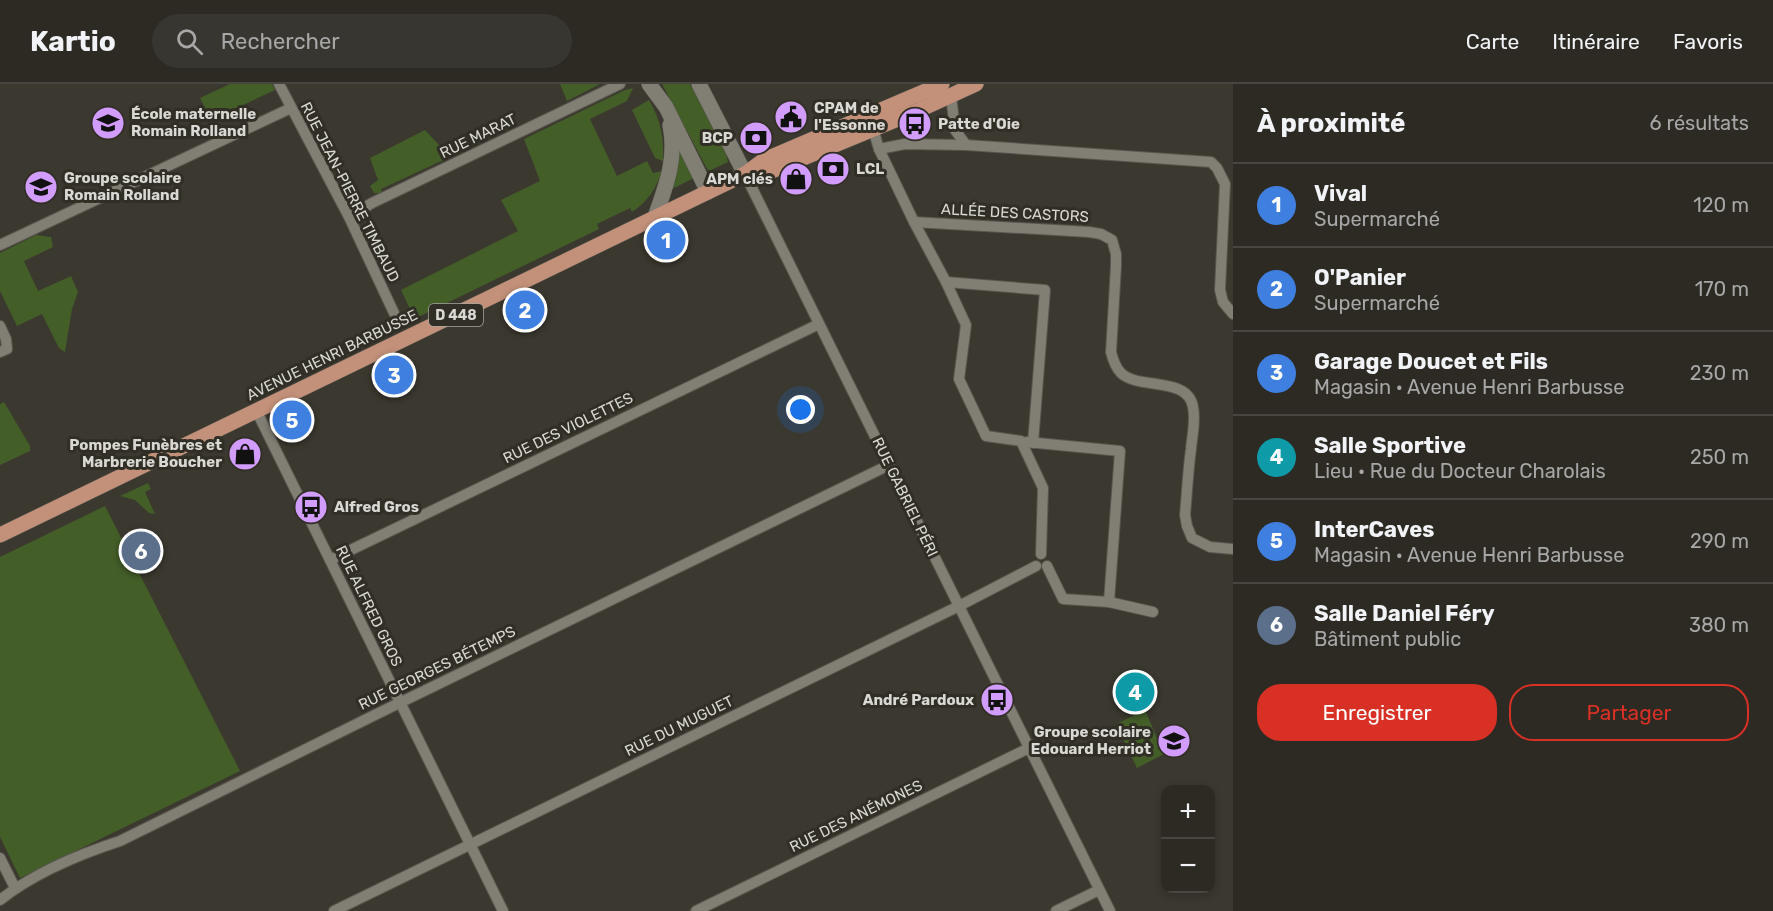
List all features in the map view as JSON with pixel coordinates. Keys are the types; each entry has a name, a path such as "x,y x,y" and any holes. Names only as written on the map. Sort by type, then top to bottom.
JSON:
{"main road":[{"name":"AVENUE HENRI BARBUSSE","path":"0,535 745,174 764,159 947,90 976,84"},
{"name":"AVENUE HENRI BARBUSSE","path":"745,174 769,172 873,129 947,90"}],"street":[{"name":"RUE JEAN-PIERRE TIMBAUD","path":"279,84 349,217 394,313"},
{"name":"RUE MARAT","path":"349,217 372,203 620,84"},
{"path":"649,84 666,107 708,192"},
{"name":"RUE GABRIEL PÉRI","path":"699,84 1110,911"},
{"path":"947,90 955,130 966,145"},
{"path":"655,217 670,177 673,157 672,136 666,107"},
{"path":"0,245 291,108"},
{"path":"873,129 879,149 966,325 959,379 986,436 1033,444 1120,451 1109,602"},
{"path":"879,149 905,144 966,145 1211,162 1217,168 1225,184 1220,290 1224,302 1233,314"},
{"name":"ALLÉE DES CASTORS","path":"914,222 1089,232 1101,234 1112,240 1116,254 1116,266 1111,352 1115,364 1122,374 1135,381 1174,387 1185,394 1193,405 1193,431 1185,515 1187,526 1192,538 1210,546 1233,549"},
{"path":"946,282 1045,290 1033,444"},
{"name":"RUE DES VIOLETTES","path":"330,560 819,324"},
{"path":"0,326 6,339 7,349 0,352"},
{"name":"RUE ALFRED GROS","path":"257,412 502,911"},
{"path":"1021,441 1043,488 1041,554 1049,560 1041,566 1063,599 1109,602 1153,612"},
{"name":"RUE GEORGES BÉTEMPS","path":"0,900 15,888 92,851 120,841 889,465"},
{"name":"RUE DU MUGUET","path":"334,911 1041,566"},
{"name":"RUE DES ANÉMONES","path":"696,911 1029,748"},
{"path":"0,858 15,888"},
{"path":"1056,911 1099,890"}],"green space":[{"path":"230,84 272,84 275,90 211,120 200,98"},
{"path":"560,84 600,84 567,101"},
{"path":"662,84 690,84 728,162 709,171"},
{"path":"633,88 627,101 590,119 617,176 647,161 653,173 662,171 654,189 643,204 632,212 630,208 597,224 599,229 404,324 398,314 410,309 401,290 518,231 501,200 540,181 524,139"},
{"path":"649,100 661,129 663,161 655,158 632,110"},
{"path":"425,130 450,157 381,189 382,193 374,193 370,186 378,180 370,158"},
{"path":"679,147 694,178 670,190"},
{"path":"36,235 51,237 53,247 24,261 38,291 71,276 78,292 72,309 65,352 59,348 42,314 17,326 0,291 0,253"},
{"path":"4,402 30,446 30,451 0,465 0,404"},
{"path":"148,483 151,489 145,492 155,514 149,513 135,500 120,496"},
{"path":"105,506 240,771 20,878 0,837 0,557"},
{"path":"1145,710 1164,754 1137,768 1116,724"}],"place":[{"name":"CPAM de l'Essonne","path":"791,117"},
{"name":"École maternelle Romain Rolland","path":"108,123"},
{"name":"Patte d'Oie","path":"915,124"},
{"name":"BCP","path":"756,138"},
{"name":"LCL","path":"833,169"},
{"name":"APM clés","path":"796,179"},
{"name":"Groupe scolaire Romain Rolland","path":"41,187"},
{"name":"Vival","path":"666,240"},
{"name":"O'Panier","path":"525,310"},
{"name":"Garage Doucet et Fils","path":"394,375"},
{"name":"InterCaves","path":"292,420"},
{"name":"Pompes Funèbres et Marbrerie Boucher","path":"245,454"},
{"name":"Alfred Gros","path":"311,507"},
{"name":"Salle Daniel Féry","path":"141,551"},
{"name":"Salle Sportive","path":"1135,692"},
{"name":"André Pardoux","path":"997,700"},
{"name":"Groupe scolaire Edouard Herriot","path":"1174,741"}]}
